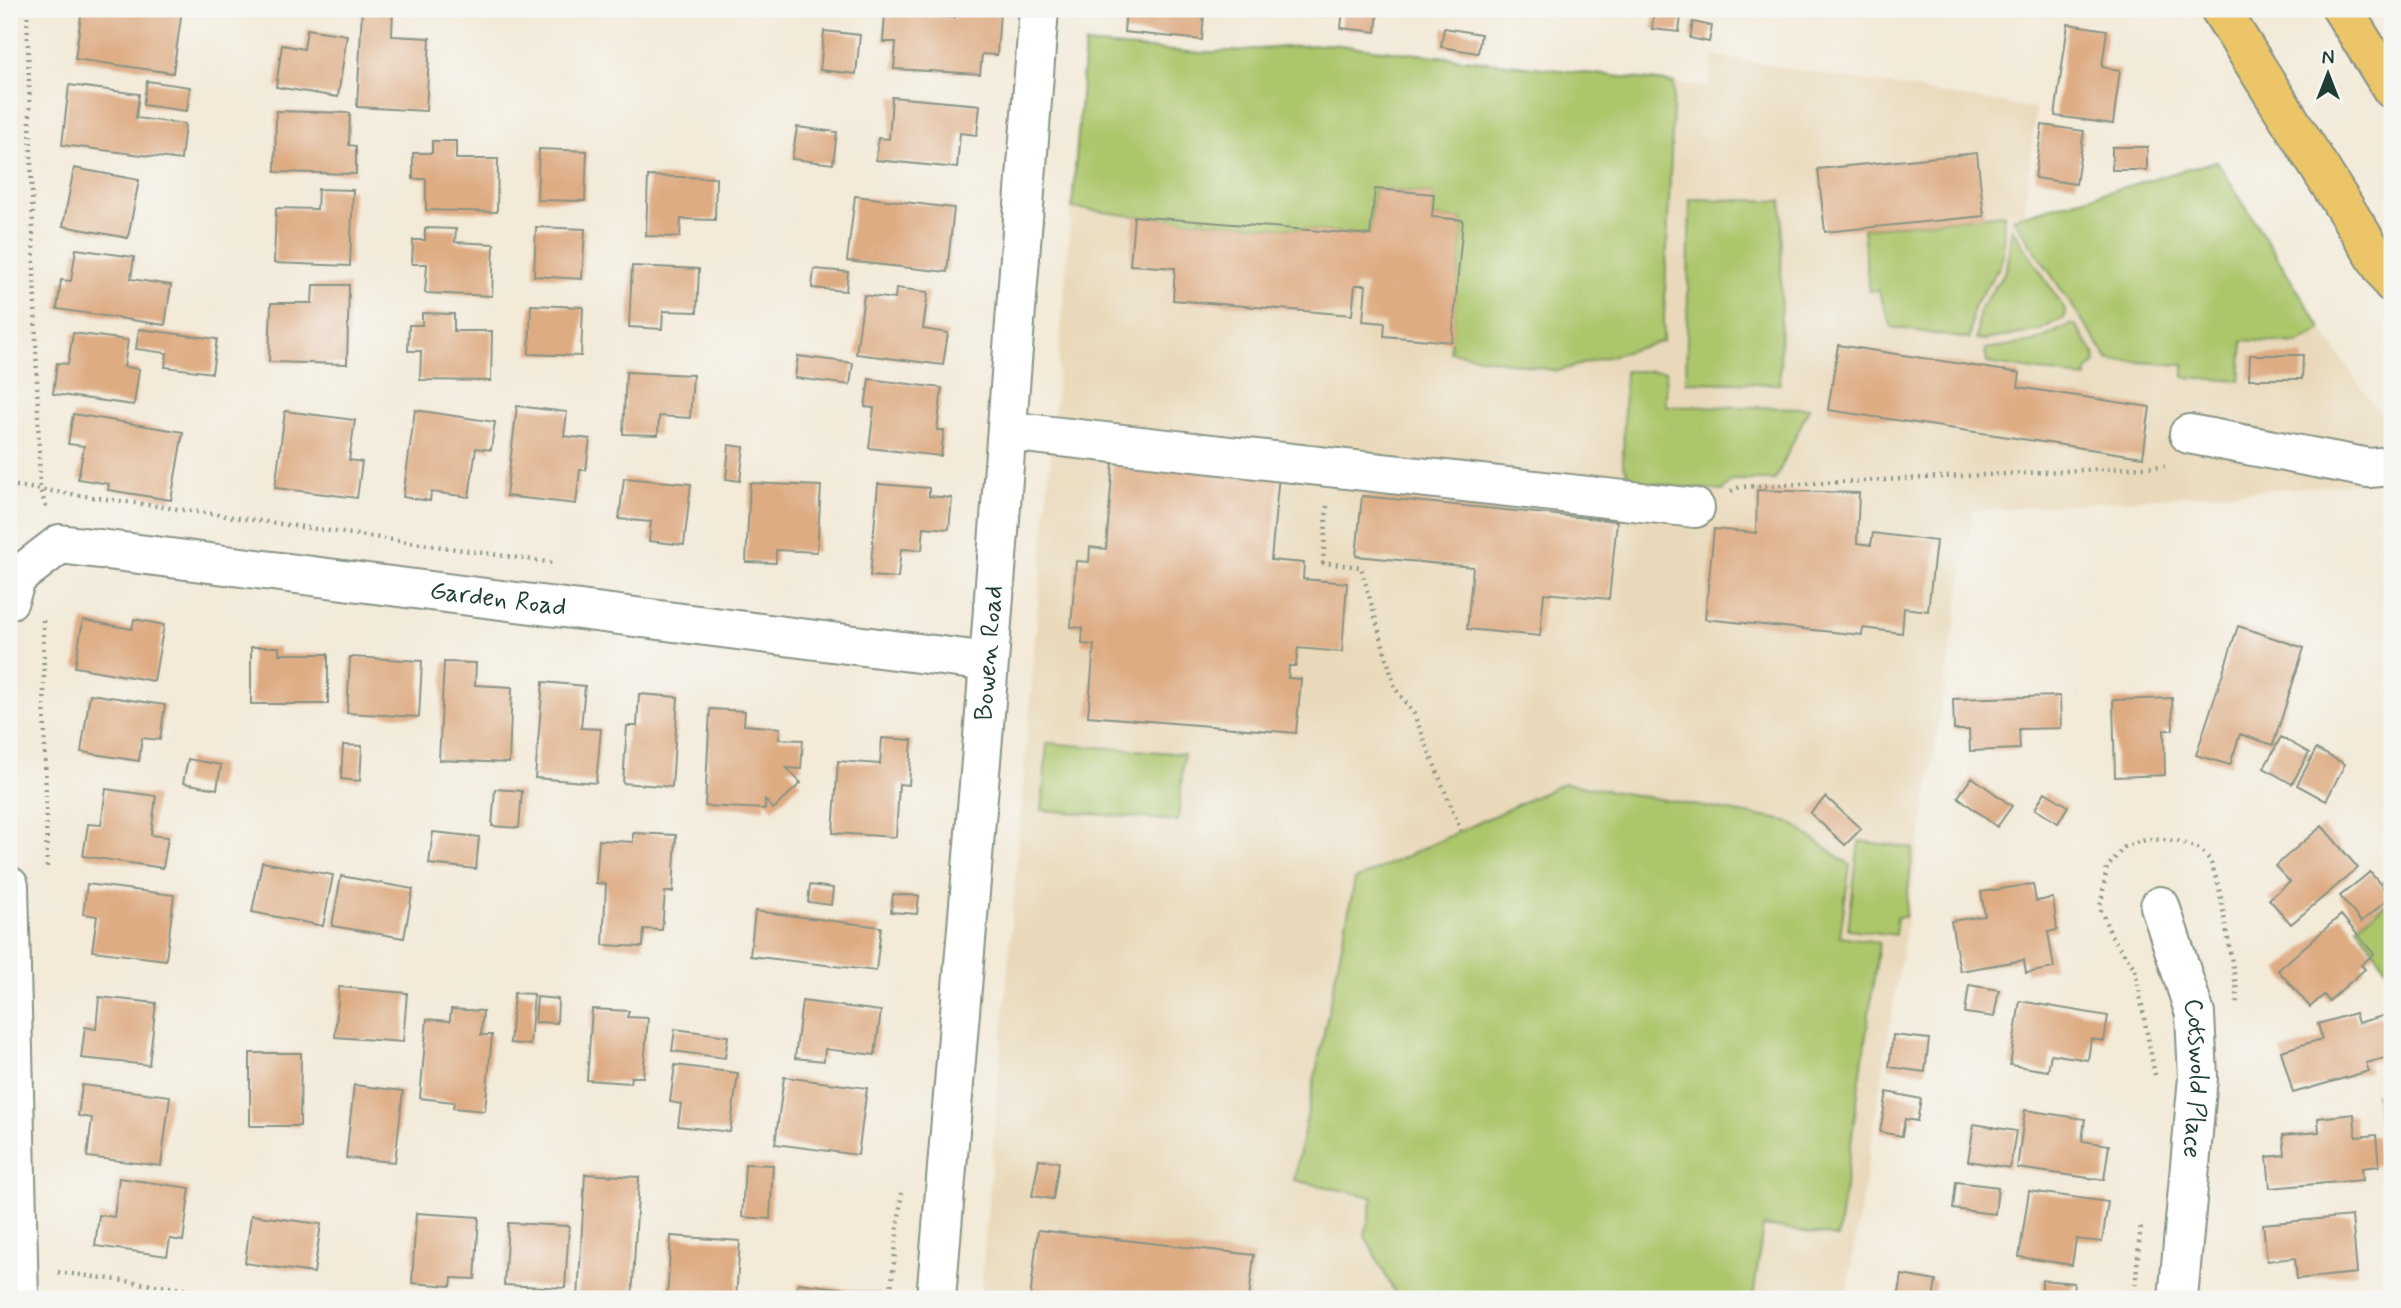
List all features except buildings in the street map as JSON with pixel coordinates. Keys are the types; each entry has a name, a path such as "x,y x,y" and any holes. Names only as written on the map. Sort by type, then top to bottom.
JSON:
{"highway":[{"path":"2220,9 2392,283"},
{"path":"2342,9 2392,89"}],"street":[{"name":"Bowen Road","path":"936,1299 989,662 1039,9"},
{"path":"1007,431 1695,508"},
{"path":"2189,434 2369,468 2392,466"},
{"path":"13,589 60,544"},
{"name":"Garden Road","path":"60,544 989,662"},
{"path":"9,886 19,1283"},
{"name":"Cotswold Place","path":"2160,906 2195,1014 2198,1065 2178,1299"}],"path":[{"path":"27,9 40,489 60,544"},
{"path":"1695,508 1740,487 2177,466 2189,434"},
{"path":"1329,467 1324,563 1361,567 1395,688 1414,714 1461,831"},
{"path":"9,485 555,563"},
{"path":"19,1283 258,1299"}],"shaded area":[{"path":"1085,44 1201,53 1330,44 1709,87 1713,56 2036,109 2024,215 2217,161 2322,329 2392,433 2392,481 1973,511 1846,1299 980,1299"}],"green space":[{"path":"1085,44 1201,53 1330,44 1674,83 1663,341 1558,371 1450,352 1463,220 1432,217 1433,194 1375,189 1370,235 1134,216 1072,208"},
{"path":"2217,161 2322,329 2298,344 2243,340 2240,381 2184,377 2184,365 2109,360 2013,218"},
{"path":"1690,199 1782,201 1780,384 1686,382"},
{"path":"2004,214 2003,251 1999,267 1973,307 1969,339 1892,327 1878,290 1869,291 1863,229"},
{"path":"2012,228 2065,310 2064,318 2038,331 1976,339 1980,309 2006,270"},
{"path":"2075,325 2095,355 2096,363 2087,371 2086,378 1987,363 1985,349 2034,342"},
{"path":"1625,371 1666,371 1666,406 1809,408 1775,480 1732,480 1722,491 1632,482 1623,464"},
{"path":"1047,743 1184,754 1178,821 1042,810"},
{"path":"1564,783 1788,821 1850,865 1840,936 1879,942 1838,1237 1763,1226 1753,1299 1398,1299 1365,1236 1373,1197 1294,1180 1355,880"},
{"path":"1859,841 1913,848 1905,917 1897,917 1895,935 1848,929"},
{"path":"2392,900 2392,968 2388,971 2357,926"},
{"path":"2392,1091 2392,1148 2385,1150 2375,1094"}]}
